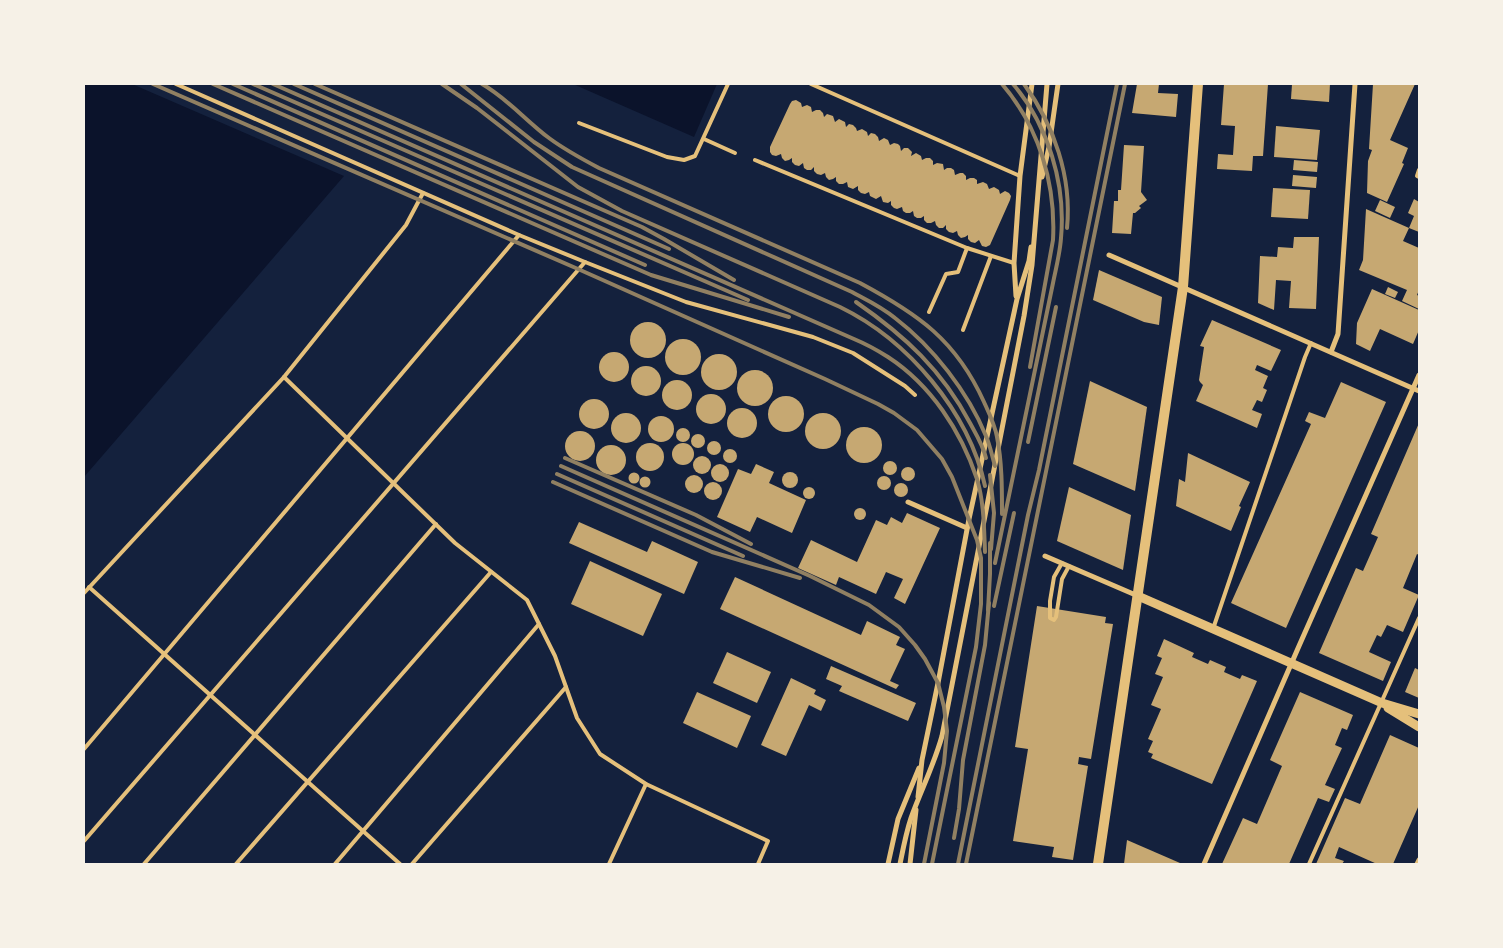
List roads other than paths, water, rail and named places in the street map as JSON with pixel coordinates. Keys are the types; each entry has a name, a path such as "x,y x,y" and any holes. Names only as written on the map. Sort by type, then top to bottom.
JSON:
{"main road":[{"path":"1098,864 1183,287 1198,84"}],"street":[{"path":"1017,299 1014,263 1020,176 1032,84"},
{"path":"900,864 906,835 935,760 942,736 1024,316 1032,265 1047,84"},
{"path":"910,864 922,760 967,528 1017,299 1028,261 1040,188 1050,147 1058,84"},
{"path":"1331,352 1338,334 1356,84"},
{"path":"1109,255 1419,391"},
{"path":"1204,864 1419,375"},
{"path":"908,502 967,528"},
{"path":"1045,556 1382,703 1419,714"},
{"path":"1382,703 1419,727"},
{"path":"888,864 898,819 922,760"},
{"path":"1417,864 1419,860"}],"lane":[{"path":"176,84 519,235 585,262 686,302 813,337 853,353 905,386 914,395"},
{"path":"580,123 667,157 684,160 696,156 728,84"},
{"path":"811,84 1020,176"},
{"path":"704,139 735,153"},
{"path":"755,160 967,248 1014,263"},
{"path":"1419,170 1417,176 1419,177"},
{"path":"84,593 284,377 406,225 423,193"},
{"path":"84,749 519,235"},
{"path":"929,312 946,274 958,272 967,248"},
{"path":"963,330 992,256"},
{"path":"84,841 585,262"},
{"path":"1213,629 1304,357 1311,343"},
{"path":"284,377 436,524 527,600 555,656 577,718 600,754 646,784 768,841 758,864"},
{"path":"144,864 436,524"},
{"path":"1062,564 1054,577 1050,601 1050,618 1054,620 1062,579 1068,566"},
{"path":"236,864 492,572"},
{"path":"89,587 400,864"},
{"path":"1309,864 1419,618"},
{"path":"335,864 539,624"},
{"path":"412,864 566,687"},
{"path":"609,864 646,784"}],"water":[{"path":"84,84 132,84 344,176 84,477"},
{"path":"573,84 717,84 694,137"}],"railway":[{"path":"153,84 825,379 878,404 917,430 942,459 952,477 977,540 981,558 981,604 976,647 932,864"},
{"path":"213,84 651,275 789,317"},
{"path":"233,84 645,265"},
{"path":"253,84 748,300"},
{"path":"273,84 858,341 888,357 904,368 931,395 943,410 962,444 977,479 981,497 985,552"},
{"path":"294,84 669,249"},
{"path":"315,84 642,227 734,280"},
{"path":"442,84 477,108 578,187 622,211 840,307 865,321 889,338 932,381 950,406 965,431 977,458 985,486"},
{"path":"461,84 534,142 572,167 852,292 890,314 923,342 948,371 970,403 978,419 990,447 995,466"},
{"path":"482,84 500,96 549,138 586,161 860,283 900,306 933,331 948,345 973,380 993,424 1000,456 1002,514"},
{"path":"1002,84 1015,101 1035,137 1048,177 1052,198 1053,240 1030,367"},
{"path":"995,563 1058,261 1062,218 1061,197 1052,156 1036,118 1013,84"},
{"path":"1024,84 1044,117 1059,152 1067,190 1067,228"},
{"path":"958,864 1117,84"},
{"path":"966,864 1125,84"},
{"path":"856,302 891,328 935,370 959,404 979,440 986,458"},
{"path":"1028,442 1056,307"},
{"path":"565,458 696,515 751,544"},
{"path":"561,466 810,576 869,605 899,627 925,659 938,683 947,731 944,763 924,864"},
{"path":"557,474 743,556"},
{"path":"990,475 994,513 991,549"},
{"path":"553,482 712,552 800,578"},
{"path":"994,606 1014,513"},
{"path":"988,610 990,543"},
{"path":"954,838 959,809 963,760 985,645 989,603"}]}
